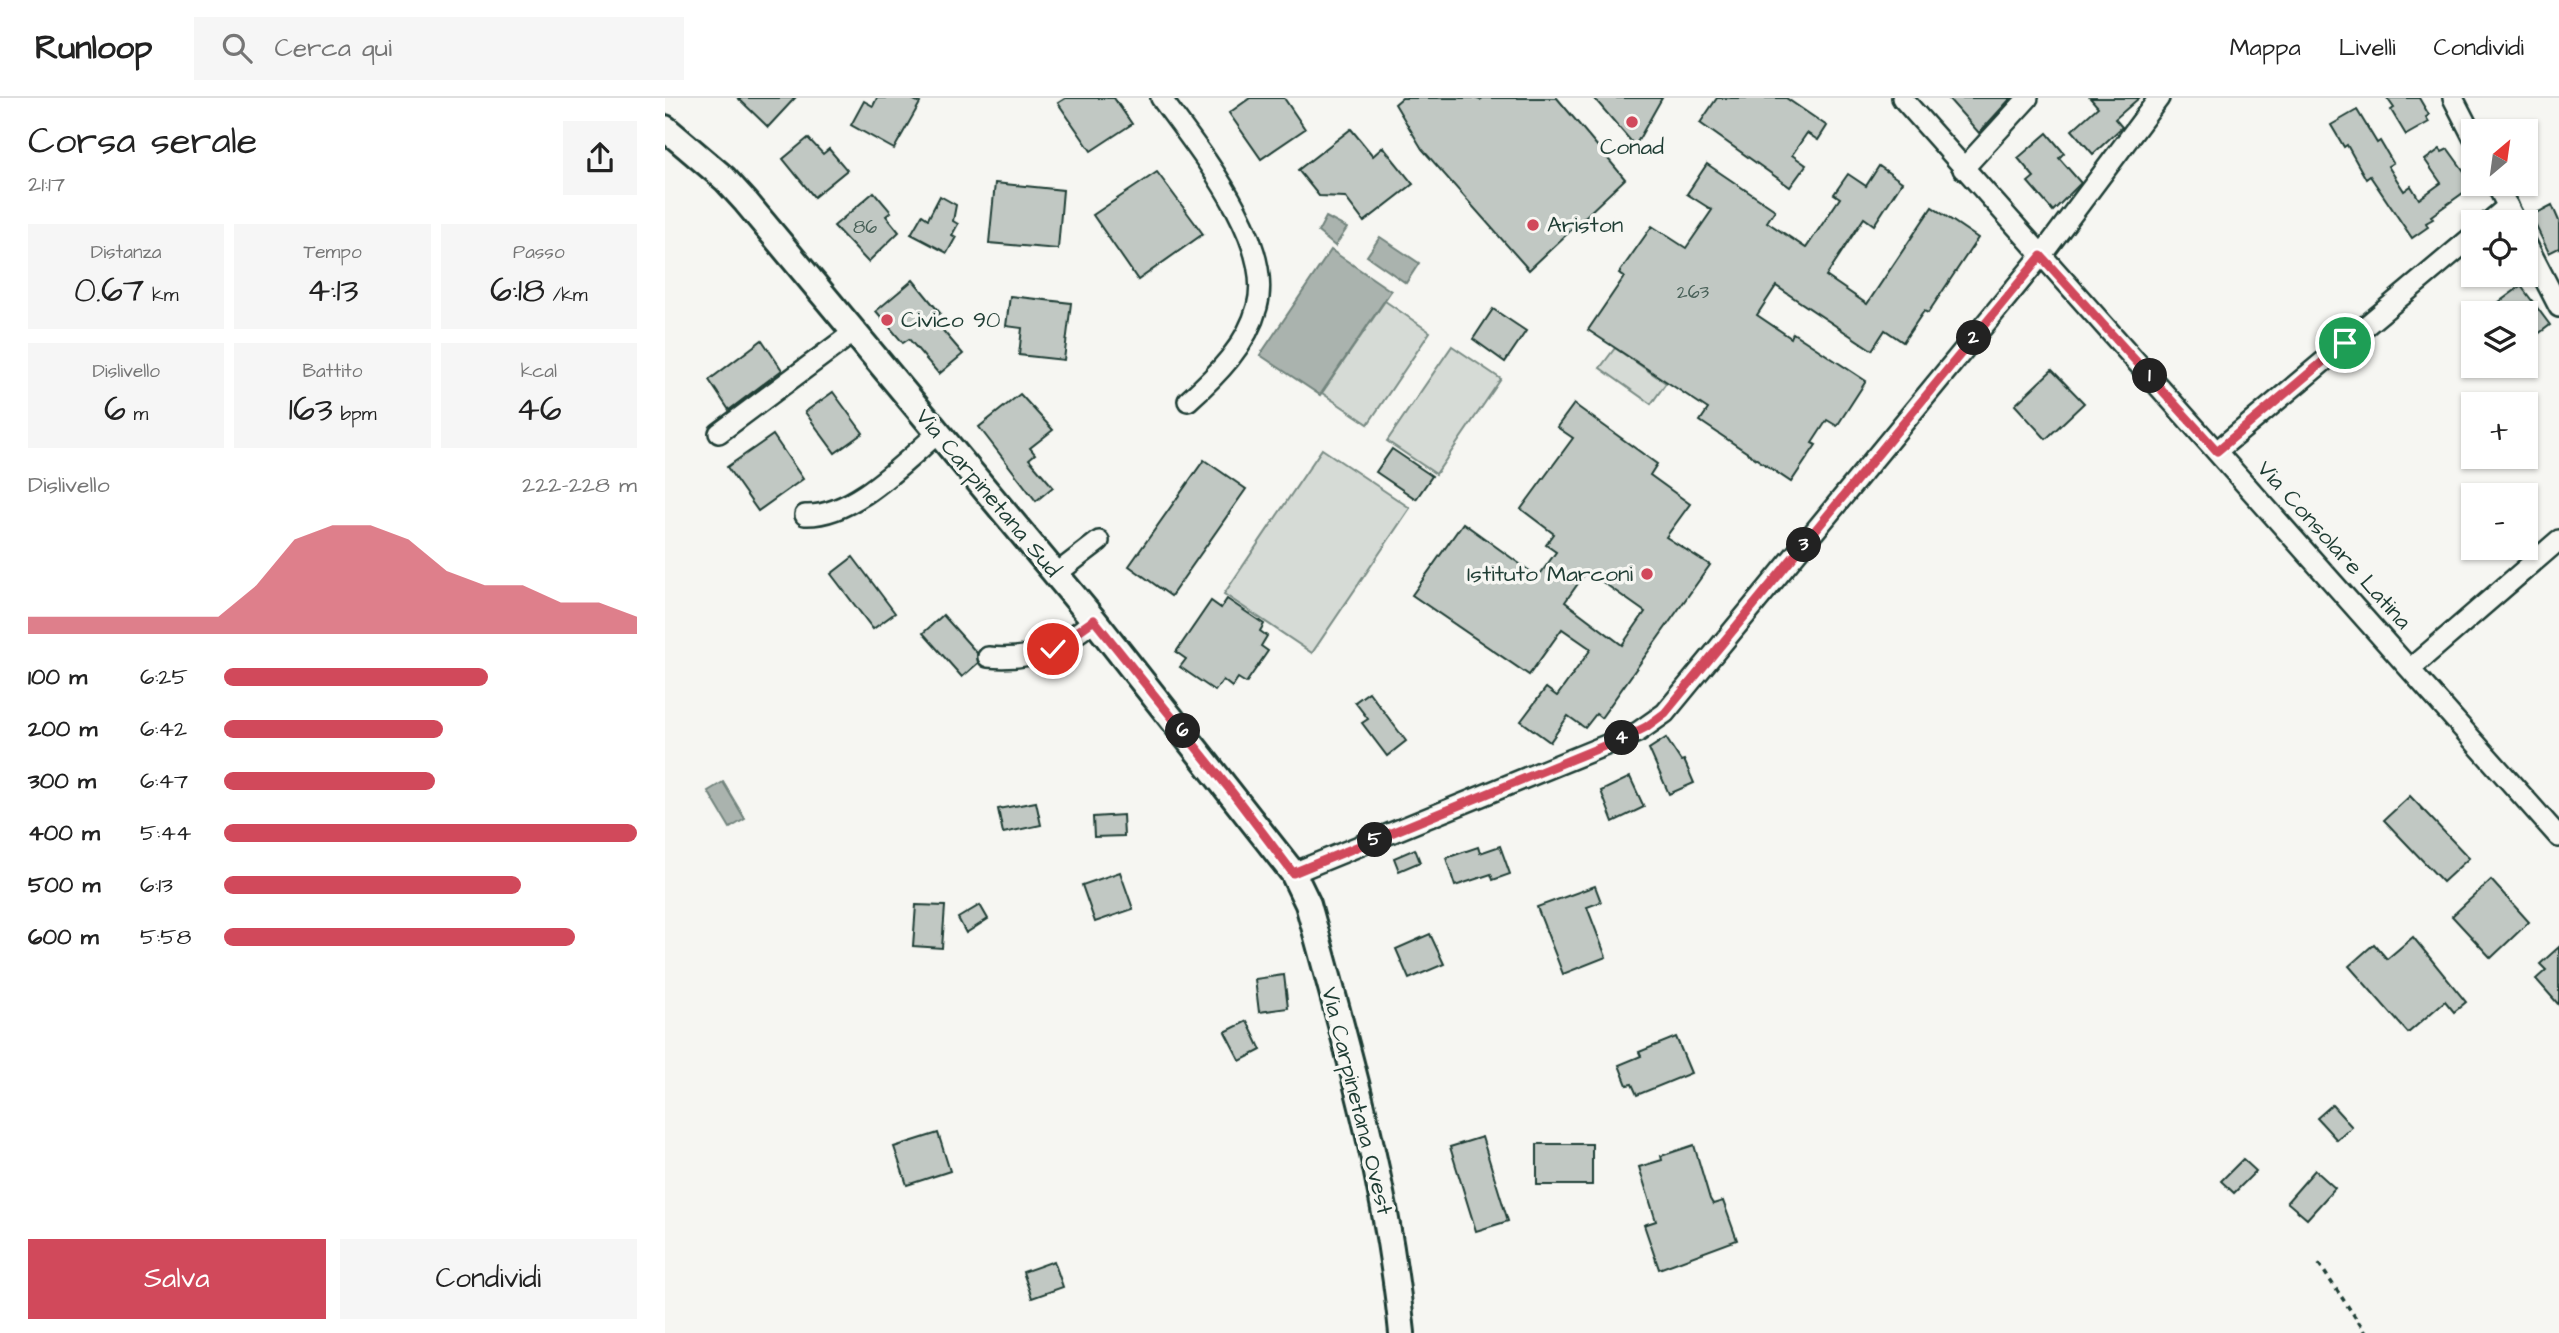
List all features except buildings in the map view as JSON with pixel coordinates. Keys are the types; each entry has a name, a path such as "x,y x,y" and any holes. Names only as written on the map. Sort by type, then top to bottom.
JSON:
{"main road":[{"name":"Via Carpinetana Sud","path":"665,128 741,196 1094,620 1293,873"},
{"name":"Via Carpinetana Ovest","path":"1293,873 1308,904 1370,1132 1390,1240 1402,1333"}],"street":[{"path":"1161,98 1232,205 1254,251 1260,287 1254,317 1238,347 1188,401"},
{"name":"Via Consolare Latina","path":"1902,98 2559,837"},
{"path":"1957,162 2028,98"},
{"path":"1293,873 1646,727 1675,702 2041,256 2159,98"},
{"path":"2453,98 2464,119"},
{"path":"2217,451 2461,246"},
{"path":"2538,266 2559,307"},
{"path":"719,433 854,332"},
{"path":"805,515 828,514 838,510 868,491 938,433"},
{"path":"2411,668 2559,540"},
{"path":"1056,574 1099,541"},
{"path":"988,657 1038,655 1065,643 1094,620"}],"path":[{"path":"2319,1264 2366,1333"}],"shaded area":[{"path":"1326,217 1347,228 1335,246 1318,232"},
{"path":"1380,237 1419,263 1406,283 1367,256"},
{"path":"1331,250 1391,291 1320,395 1260,355"},
{"path":"1385,301 1430,332 1368,424 1322,393"},
{"path":"1452,346 1501,379 1436,474 1387,441"},
{"path":"1615,348 1666,383 1651,404 1600,368"},
{"path":"1322,449 1410,508 1312,653 1224,594"},
{"path":"723,782 745,819 730,828 708,791"}],"place":[{"name":"Conad","path":"1632,122"},
{"name":"Ariston","path":"1533,225"},
{"name":"Civico 90","path":"887,320"},
{"name":"Istituto Marconi","path":"1647,574"}],"route":[{"path":"1053,649 1081,632 1094,620 1277,849 1293,873 1626,737 1665,713 2041,256 2217,451 2345,343"}]}
